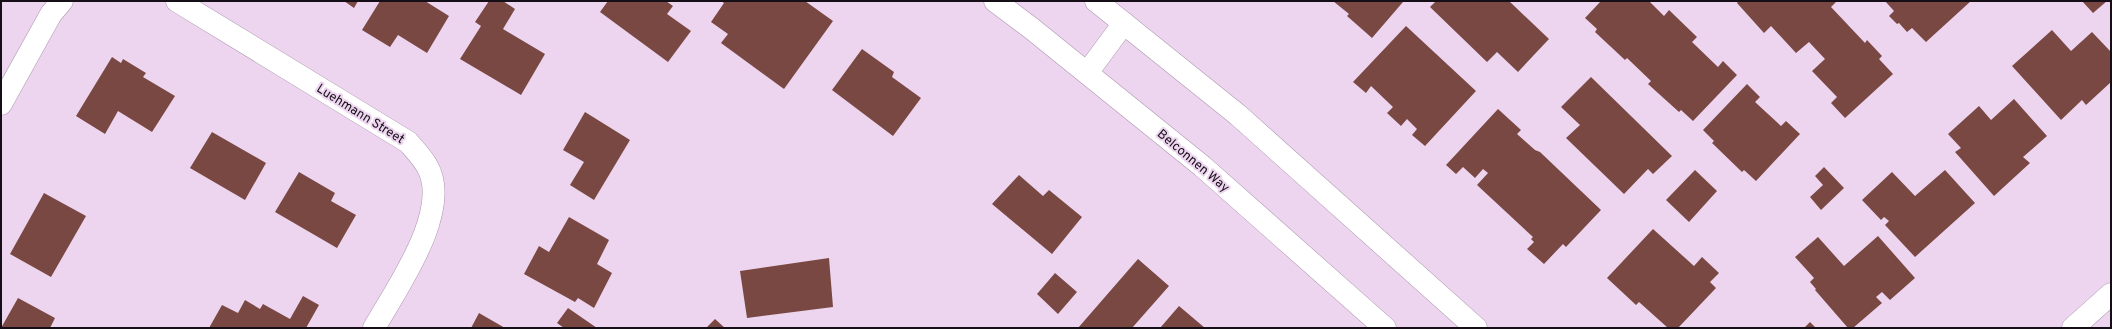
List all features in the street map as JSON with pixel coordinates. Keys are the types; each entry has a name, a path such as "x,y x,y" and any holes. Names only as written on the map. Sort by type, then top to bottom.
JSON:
{"main road":[{"path":"1,104 51,14 62,1"},
{"name":"Luehmann Street","path":"177,1 408,142 428,166 433,188 433,212 425,235 374,328"},
{"name":"Belconnen Way","path":"996,1 1202,166 1386,328"},
{"path":"1096,1 1238,115 1476,328"},
{"path":"1087,73 1124,23"},
{"path":"2073,328 2111,294"}],"building":[{"path":"344,1 358,1 354,8"},
{"path":"380,1 425,1 449,16 427,53 398,35 390,47 362,30"},
{"path":"489,1 503,1 515,9 503,29 545,54 521,95 460,59 481,26 475,22"},
{"path":"608,1 666,1 673,6 667,14 691,31 668,62 600,12"},
{"path":"721,1 805,1 833,21 784,89 721,43 728,34 711,22 724,3"},
{"path":"1333,1 1403,2 1372,38 1347,16 1349,14"},
{"path":"1436,1 1509,1 1549,39 1518,72 1497,52 1487,62 1430,7"},
{"path":"1601,1 1649,1 1664,16 1669,10 1697,37 1692,42 1718,67 1723,61 1737,75 1693,121 1681,110 1679,112 1648,84 1651,81 1627,58 1625,60 1595,32 1597,29 1585,18"},
{"path":"1738,1 1835,1 1836,2 1831,7 1865,43 1867,40 1882,56 1879,59 1893,74 1845,118 1831,103 1837,97 1812,71 1825,59 1809,42 1796,53 1771,26 1764,33 1737,3"},
{"path":"1885,1 1971,1 1926,42 1912,28 1907,32 1899,23 1897,24 1889,16 1894,11"},
{"path":"2082,1 2107,1 2093,13"},
{"path":"1406,26 1476,91 1425,146 1412,135 1417,129 1407,119 1401,126 1387,113 1393,107 1371,86 1366,93 1353,82"},
{"path":"2052,30 2071,51 2092,32 2111,52 2111,82 2086,105 2082,100 2061,120 2012,66"},
{"path":"862,49 894,72 892,77 921,98 893,136 832,90"},
{"path":"112,57 121,63 123,59 146,73 143,77 175,96 152,132 118,111 105,134 76,116"},
{"path":"1591,77 1672,156 1653,174 1648,169 1624,194 1566,138 1580,125 1561,107"},
{"path":"1747,84 1760,97 1755,102 1781,126 1786,121 1800,134 1756,181 1744,170 1742,172 1712,143 1714,141 1703,130"},
{"path":"2014,99 2047,136 2023,157 2030,163 1994,196 1955,152 1961,148 1948,134 1979,106 1991,120"},
{"path":"1498,109 1521,130 1517,134 1535,150 1540,152 1601,210 1566,247 1563,244 1544,264 1527,249 1534,242 1531,239 1533,237 1477,185 1488,173 1483,169 1475,178 1463,167 1456,174 1446,165"},
{"path":"585,112 630,140 594,200 570,185 584,162 563,150"},
{"path":"212,132 266,163 245,200 190,168"},
{"path":"1824,167 1844,188 1821,210 1810,197 1823,185 1815,176"},
{"path":"1695,170 1717,191 1689,222 1666,200"},
{"path":"1945,170 1975,203 1915,257 1885,225 1889,221 1884,217 1881,220 1862,200 1892,172 1915,196"},
{"path":"299,172 335,193 331,201 356,215 337,248 275,212"},
{"path":"1019,175 1043,196 1049,190 1082,217 1052,254 992,204"},
{"path":"44,193 86,216 51,277 10,254"},
{"path":"569,217 609,240 597,264 612,273 594,308 578,298 575,302 524,274 539,246 549,252"},
{"path":"1653,229 1694,266 1702,257 1719,273 1710,282 1716,288 1678,328 1668,328 1639,302 1636,305 1607,278"},
{"path":"1878,236 1915,278 1890,300 1882,292 1876,297 1882,303 1853,328 1848,328 1815,290 1816,289 1810,282 1814,278 1795,257 1818,237 1844,266"},
{"path":"829,258 833,307 747,318 740,271"},
{"path":"1138,259 1169,286 1132,328 1078,328"},
{"path":"1055,273 1077,292 1058,314 1037,294"},
{"path":"303,296 319,305 306,328 209,328 222,305 238,313 245,300 260,309 263,304 290,319"},
{"path":"18,298 55,318 50,328 1,328"},
{"path":"1179,306 1205,328 1160,328"},
{"path":"568,308 597,328 564,328 557,323"},
{"path":"479,313 505,328 471,328"},
{"path":"715,319 725,328 706,328"},
{"path":"1810,322 1816,328 1804,328"}]}
